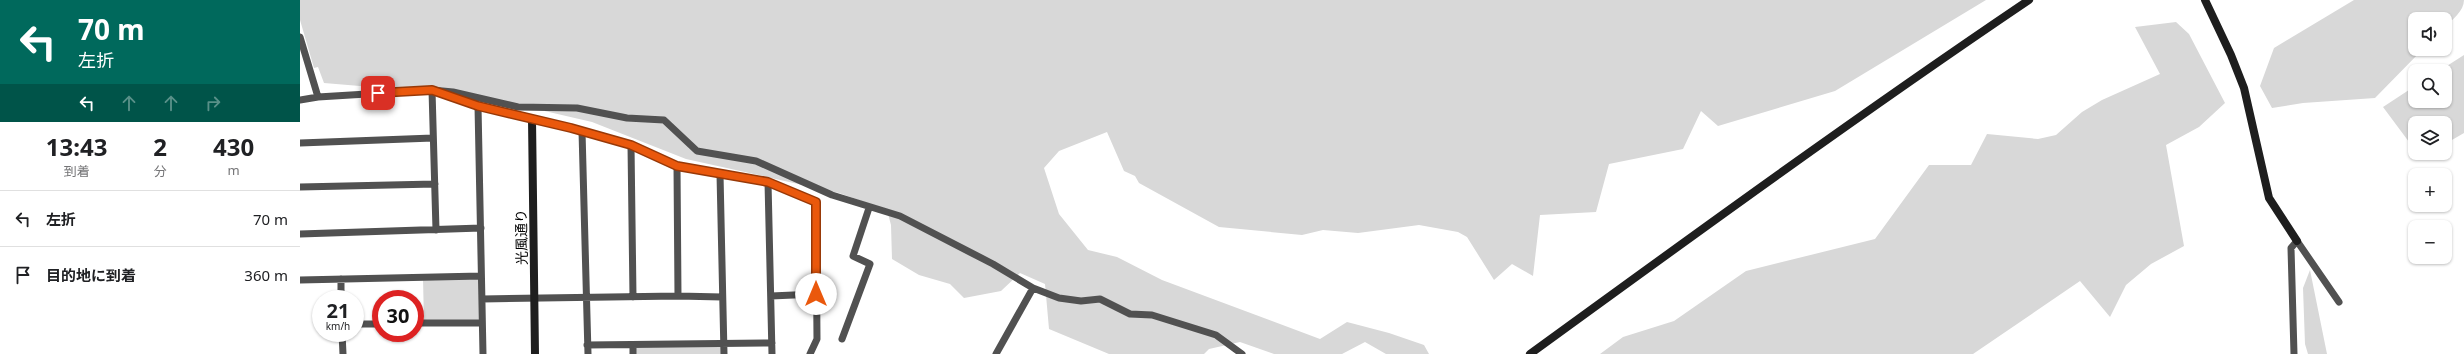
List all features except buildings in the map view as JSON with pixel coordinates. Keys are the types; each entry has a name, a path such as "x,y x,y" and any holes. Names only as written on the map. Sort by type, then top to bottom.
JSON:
{"street":[{"path":"1530,354 1804,155 2029,0"},
{"path":"2205,0 2231,55 2244,88 2269,198 2296,241 2339,302"},
{"path":"300,37 318,97"},
{"path":"432,90 478,106 582,131 631,145 677,166 768,182 816,202 817,339 810,354"},
{"path":"432,90 436,230"},
{"path":"300,100 318,97 432,90 453,92 518,107 577,108 627,118 664,120 698,151 756,161 832,196 900,216 993,264 1033,288 1059,298 1081,301 1100,299 1130,314 1152,315 1216,335 1242,354"},
{"path":"478,106 483,354"},
{"name":"光風通り","path":"532,119 535,354"},
{"path":"582,131 588,354"},
{"path":"300,143 433,138"},
{"path":"631,145 633,296"},
{"path":"677,166 678,296"},
{"path":"720,174 724,354"},
{"path":"768,182 772,354"},
{"path":"300,186 435,184"},
{"path":"842,339 870,264 853,256 870,208"},
{"path":"300,234 480,228"},
{"path":"2294,354 2291,248 2296,241"},
{"path":"300,280 481,276"},
{"path":"341,279 341,290"},
{"path":"996,354 1033,288"},
{"path":"771,296 816,294"},
{"path":"482,299 633,296 722,297"},
{"path":"424,323 482,323"},
{"path":"342,342 343,354"},
{"path":"587,345 772,343"},
{"path":"633,345 633,354"}],"shaded area":[{"path":"300,0 1986,0 1835,91 1718,126 1701,111 1683,149 1609,164 1596,212 1540,215 1533,276 1512,264 1494,280 1467,237 1458,232 1419,225 1358,233 1323,230 1302,235 1219,227 1139,183 1135,176 1124,171 1107,132 1059,151 1044,168 1059,214 1088,250 1117,257 1162,280 1320,339 1347,322 1389,333 1424,345 1429,354 1386,354 1365,342 1342,354 1274,354 1240,342 1209,349 1204,354 1109,354 1049,329 1045,284 1020,273 1001,291 964,298 950,284 919,275 892,259 891,225 887,210 839,193 686,159 592,122 480,96 324,83 318,67 314,68 300,20"},
{"path":"2354,0 2464,0 2460,12 2452,20 2452,12 2408,12 2408,56 2416,56 2375,98 2303,103 2272,108 2260,86 2274,48"},
{"path":"2176,22 2189,34 2225,103 2199,127 2166,145 2184,246 2151,264 2126,285 2110,317 2080,281 1973,354 1600,354 1623,337 1674,321 1746,271 1875,239 1929,165 1971,165 1987,134 2038,139 2056,135 2082,112 2102,100 2160,74 2135,27"},
{"path":"2464,55 2464,133 2452,140 2452,116 2408,116 2408,141 2383,107 2408,91 2408,108 2452,108 2452,64 2450,64"},
{"path":"2310,270 2327,354 2308,354 2305,344 2303,288"},
{"path":"481,276 482,323 424,323 423,278"},
{"path":"724,344 724,354 633,354 633,345"}],"route":[{"path":"378,93 432,90 478,106 571,128 631,145 650,156 677,166 768,182 816,202 816,294"}]}
